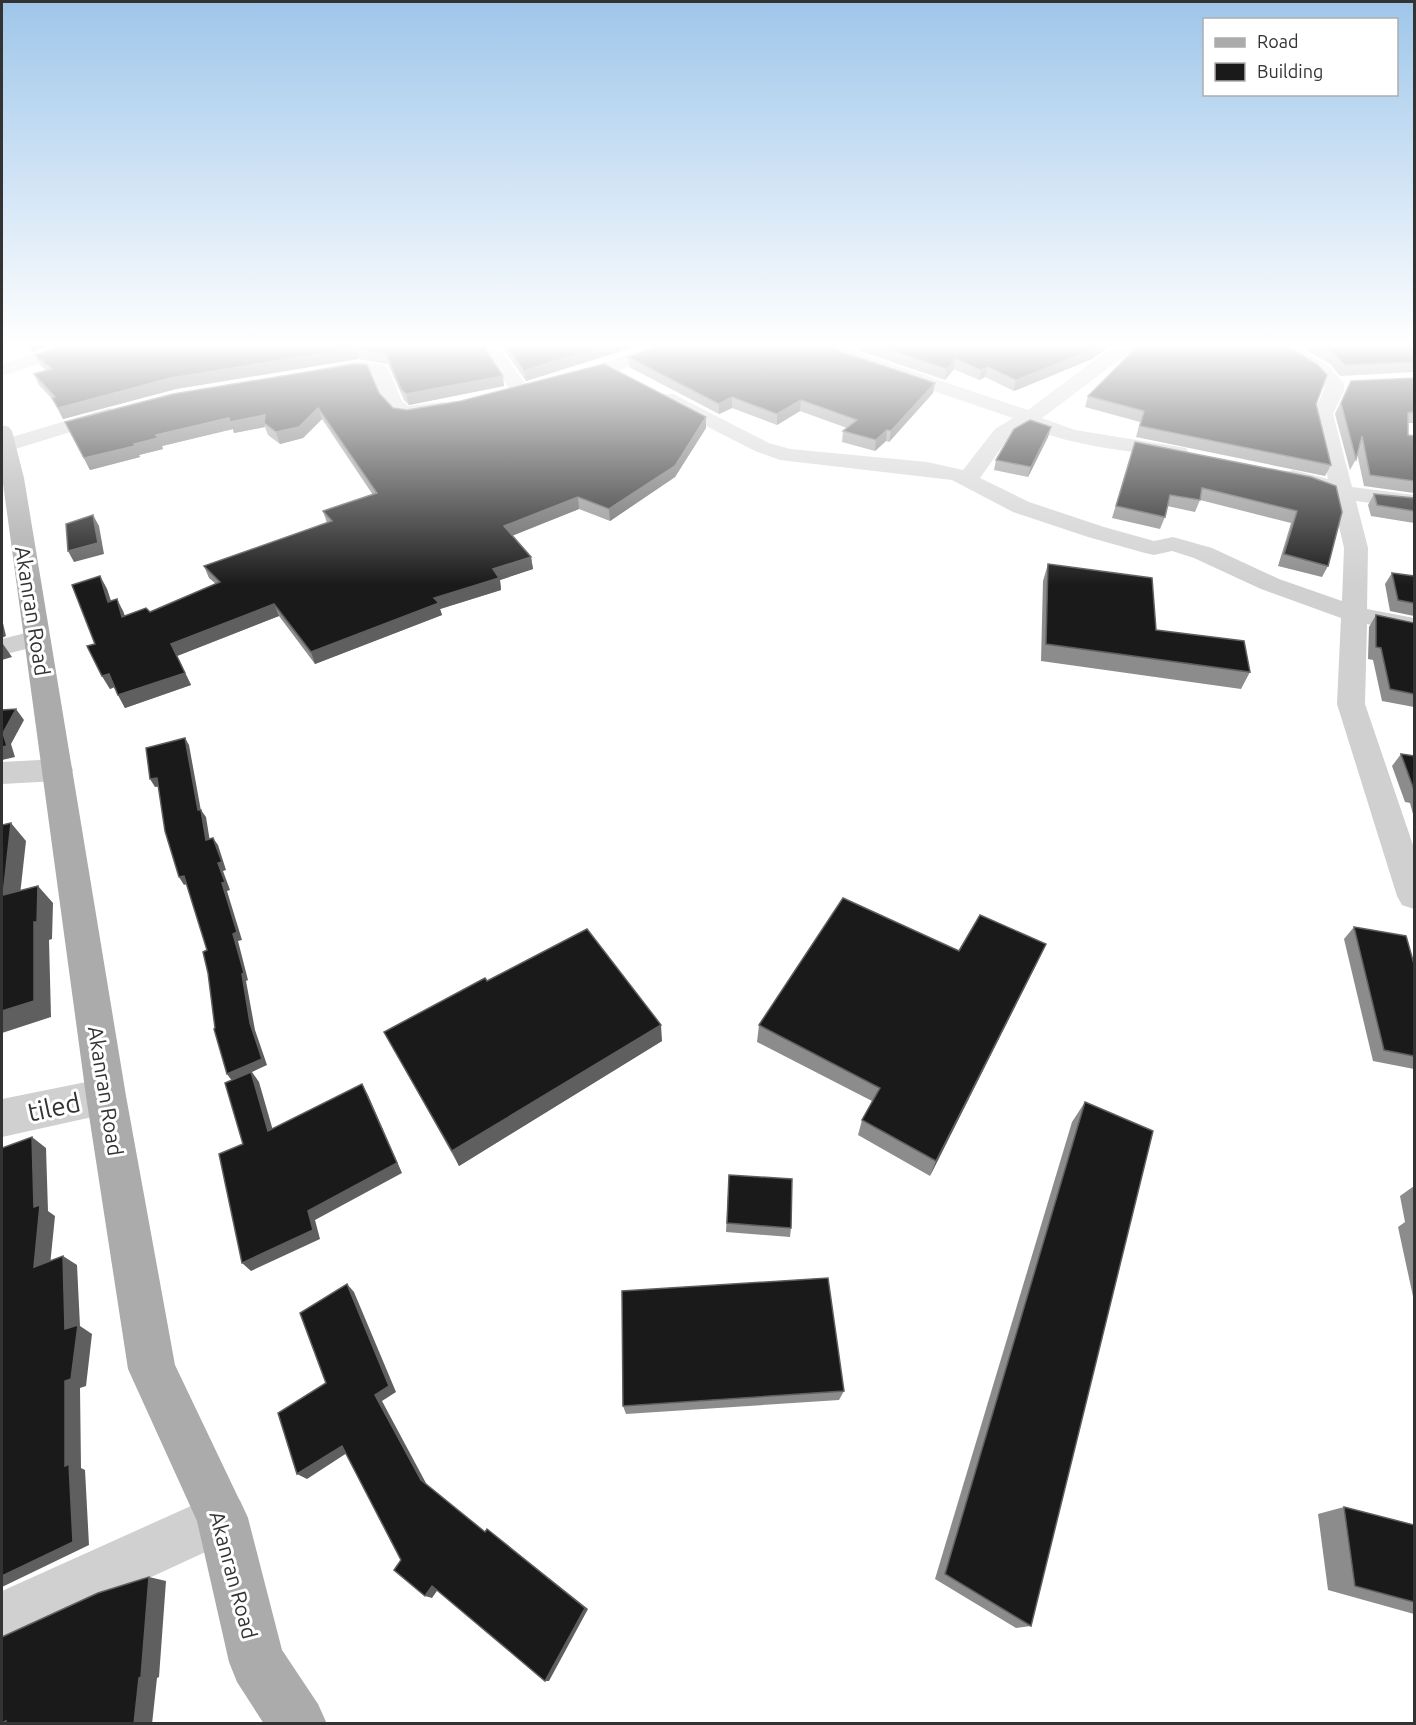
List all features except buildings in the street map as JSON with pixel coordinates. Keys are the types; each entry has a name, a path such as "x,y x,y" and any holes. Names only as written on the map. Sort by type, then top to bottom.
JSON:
{"main road":[{"name":"Akanran Road","path":"5,459 19,642 58,770 106,1096 152,1370 222,1518 257,1662 298,1724"}],"street":[{"path":"5,459 75,424"},
{"path":"717,424 762,447 789,455 958,475 1021,507 1096,532 1154,549 1173,544 1203,553 1270,584 1354,614 1414,626"},
{"path":"967,480 1002,433 1012,424"},
{"path":"1041,424 1070,436 1198,457"},
{"path":"1325,424 1356,548 1351,704 1414,896"},
{"path":"1278,474 1312,481 1341,492 1414,502"},
{"path":"2,773 58,770"},
{"name":"tiled","path":"2,1118 106,1096"},
{"path":"2,1619 222,1518"}]}
